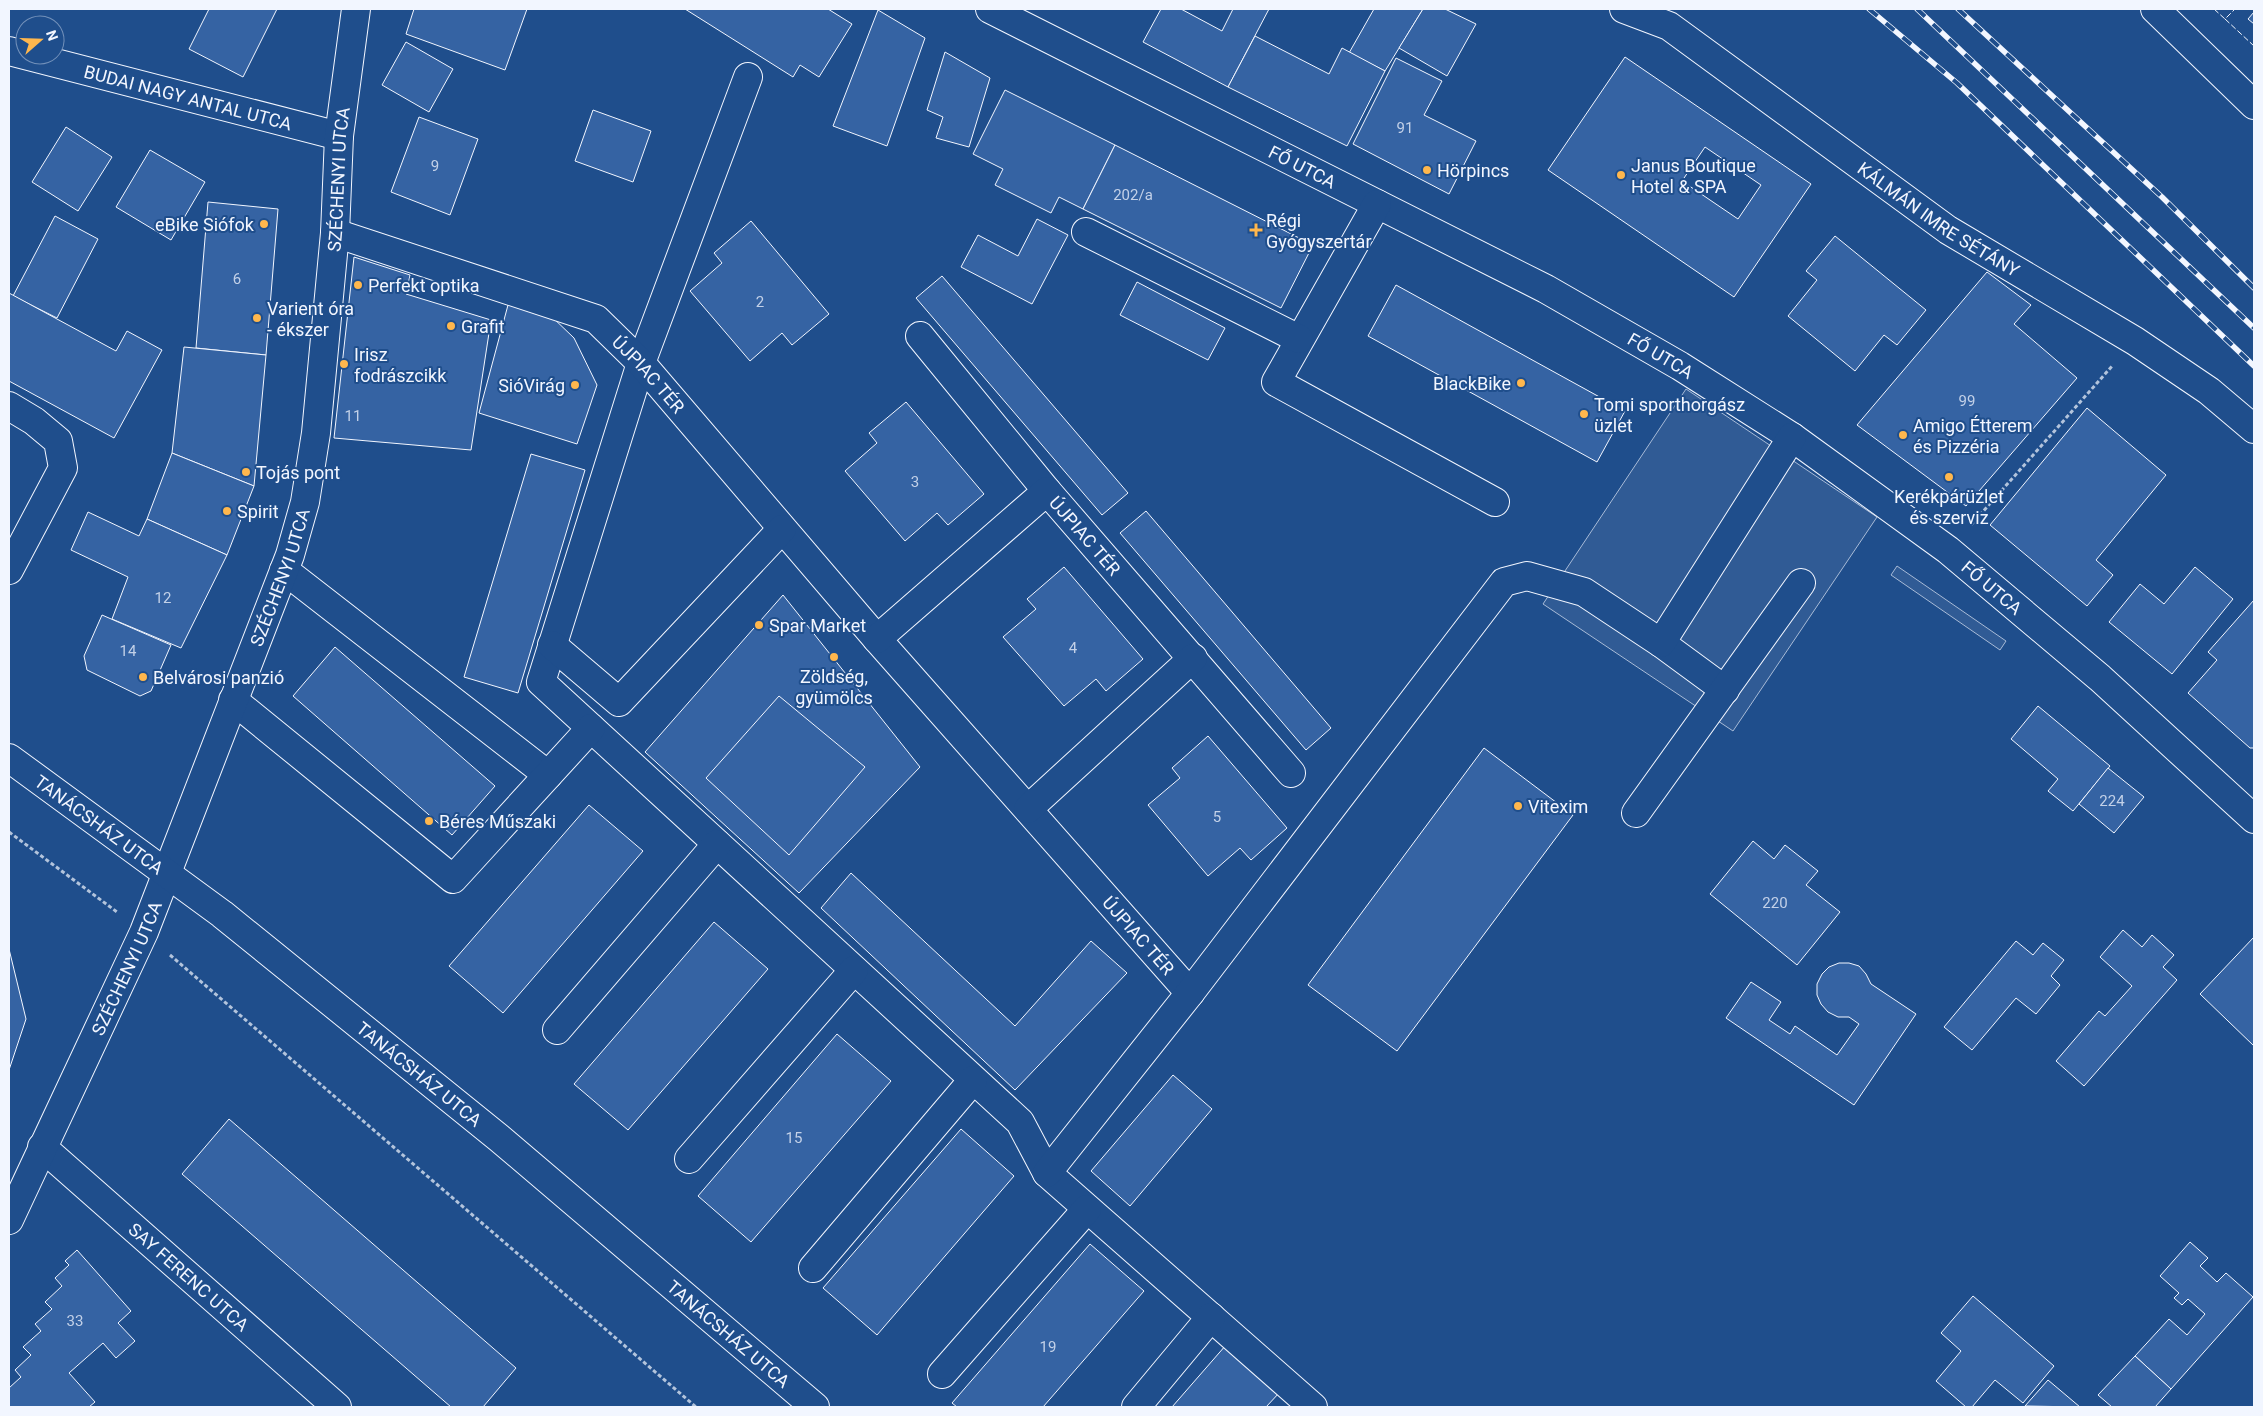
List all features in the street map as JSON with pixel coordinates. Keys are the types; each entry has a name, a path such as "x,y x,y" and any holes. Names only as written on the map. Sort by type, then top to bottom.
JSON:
{"street":[{"name":"SZÉCHENYI UTCA","path":"9,1220 144,932 284,570 305,502 316,433 335,234 339,136 356,9"},
{"name":"FŐ UTCA","path":"990,9 1546,289 1680,366 1792,437 1948,550 2100,678 2254,819"},
{"name":"KÁLMÁN IMRE SÉTÁNY","path":"1624,9 1669,26 1948,230 2134,340 2209,391 2254,429"},
{"path":"2155,9 2254,106"},
{"name":"BUDAI NAGY ANTAL UTCA","path":"9,51 339,136"},
{"path":"748,77 641,364 541,682 1020,1122 1047,1173 1313,1407"},
{"path":"1377,204 1276,382 1495,502"},
{"path":"1086,232 1299,339"},
{"name":"ÚJPIAC TÉR","path":"335,234 596,319 641,364 877,639 1190,992"},
{"path":"920,336 1047,491"},
{"path":"9,406 34,421 58,441 63,468 9,570"},
{"path":"1661,643 1792,437"},
{"name":"ÚJPIAC TÉR","path":"877,639 1047,491 1291,773"},
{"path":"552,645 619,702 782,529"},
{"path":"284,570 548,775"},
{"path":"1047,1173 1190,992 1504,582 1527,576 1584,592 1661,643 1725,690"},
{"path":"1636,813 1801,583"},
{"path":"1028,809 1193,658"},
{"path":"233,700 453,880 591,728"},
{"name":"TANÁCSHÁZ UTCA","path":"9,758 222,914 499,1138 815,1407"},
{"path":"557,1030 717,844"},
{"path":"690,1159 854,970"},
{"path":"813,1268 973,1080"},
{"name":"SAY FERENC UTCA","path":"42,1148 337,1407"},
{"path":"942,1374 1087,1209"},
{"path":"1136,1407 1211,1317"}],"path":[{"path":"1948,550 2134,340"},
{"path":"9,832 144,932 696,1407"}],"shaded area":[{"path":"1686,389 1877,517 1733,731 1543,604"},
{"path":"1897,566 2006,641 2000,650 1891,575"}],"building":[{"path":"209,9 277,9 243,77 189,49"},
{"path":"414,9 527,9 505,70 406,34"},
{"path":"685,9 828,9 852,24 819,77 800,65 793,77"},
{"path":"1161,9 1181,9 1222,31 1233,9 1269,9 1228,87 1143,42"},
{"path":"1374,9 1423,9 1385,71 1349,53"},
{"path":"1423,9 1445,9 1476,24 1447,76 1399,48"},
{"path":"878,10 925,38 887,146 833,126"},
{"path":"2254,12 2254,24 2248,19"},
{"path":"1255,36 1329,74 1342,48 1385,71 1347,146 1228,87"},
{"path":"406,42 453,69 429,112 382,85"},
{"path":"945,52 990,78 969,147 936,138 943,117 927,110"},
{"name":"Janus Boutique Hotel & SPA","path":"1625,57 1811,184 1734,297 1548,170","holes":["1705,147 1761,185 1738,219 1682,181"]},
{"path":"1396,58 1442,81 1424,115 1476,141 1449,194 1353,144"},
{"path":"1005,90 1115,145 1083,209 1059,197 1051,213 995,185 1003,169 973,154"},
{"path":"593,110 651,131 633,182 575,161"},
{"path":"419,117 478,139 450,215 391,192"},
{"path":"66,127 112,157 78,211 32,182"},
{"path":"1115,145 1313,245 1281,308 1083,209"},
{"path":"150,150 205,182 171,240 116,207"},
{"path":"208,202 278,209 266,355 196,348"},
{"path":"55,216 98,239 57,318 13,296"},
{"path":"1037,219 1068,235 1032,304 961,267 978,235 1018,256"},
{"path":"751,221 829,314 792,345 782,333 750,361 690,291 722,263 714,253"},
{"path":"1835,236 1926,310 1897,345 1884,335 1855,371 1788,316 1817,280 1806,271"},
{"path":"354,257 410,275 406,294 491,320 471,450 334,438"},
{"path":"1987,272 2031,305 2014,324 2077,378 1966,506 1857,425"},
{"path":"942,276 1128,493 1102,515 916,298"},
{"path":"1137,282 1225,328 1208,360 1120,315"},
{"path":"1396,285 1625,411 1597,462 1368,336"},
{"path":"9,293 116,351 127,331 162,350 114,438 9,381"},
{"path":"508,305 549,314 574,338 597,385 577,444 479,413"},
{"path":"184,347 266,355 254,486 172,453"},
{"path":"906,402 984,494 948,525 937,513 905,541 845,471 877,443 869,433"},
{"path":"2087,408 2166,475 2096,560 2113,575 2087,606 1990,525"},
{"path":"172,453 254,486 227,555 147,519"},
{"path":"531,454 585,470 518,693 464,677"},
{"path":"1146,511 1331,728 1306,750 1120,533"},
{"path":"88,512 139,536 147,519 227,555 181,648 112,619 128,577 71,550"},
{"path":"1064,567 1143,659 1106,691 1096,679 1064,706 1003,637 1036,609 1027,599"},
{"path":"2195,567 2233,599 2172,674 2109,622 2140,584 2164,604"},
{"path":"783,595 920,767 799,893 645,752"},
{"path":"2254,600 2254,748 2250,748 2188,693 2217,660 2208,652"},
{"path":"102,615 171,645 151,691 140,696 87,670 84,656"},
{"path":"335,647 495,786 452,835 293,696"},
{"path":"779,696 865,767 789,855 706,778"},
{"path":"2038,706 2110,766 2073,811 2048,791 2058,779 2011,739"},
{"path":"1208,736 1287,828 1251,860 1240,848 1208,876 1148,805 1180,778 1172,768"},
{"path":"1484,748 1573,815 1397,1051 1308,985"},
{"path":"2108,768 2144,797 2114,833 2079,804"},
{"path":"589,805 643,851 503,1013 449,966"},
{"path":"1753,841 1774,859 1785,845 1818,871 1806,885 1840,912 1797,965 1710,894"},
{"path":"851,873 1015,1026 1091,941 1127,973 1015,1090 821,908"},
{"path":"714,922 768,969 628,1130 574,1084"},
{"path":"2123,930 2142,947 2152,935 2174,955 2163,967 2177,980 2084,1086 2056,1061 2099,1011 2105,1016 2132,986 2100,957"},
{"path":"2254,937 2254,1046 2200,994"},
{"path":"2016,941 2033,955 2043,943 2064,960 2051,976 2060,985 2036,1014 2016,998 1972,1050 1944,1027"},
{"path":"9,949 26,1019 9,1070"},
{"path":"1839,963 1859,966 1871,984 1916,1014 1854,1105 1726,1018 1751,982 1781,1002 1769,1020 1790,1034 1795,1026 1837,1055 1859,1024 1849,1017 1838,1017 1828,1012 1821,1004 1817,995 1817,984 1822,974 1829,967"},
{"path":"837,1034 891,1081 751,1242 698,1196"},
{"path":"1173,1075 1212,1109 1130,1206 1091,1171"},
{"path":"229,1119 516,1368 483,1407 451,1407 182,1174"},
{"path":"961,1129 1014,1176 877,1335 823,1288"},
{"path":"2190,1242 2208,1258 2200,1266 2217,1282 2226,1273 2253,1297 2171,1389 2135,1356 2169,1319 2187,1335 2205,1314 2188,1299 2182,1305 2174,1298 2179,1293 2160,1276"},
{"path":"1090,1244 1144,1291 1043,1407 957,1407 952,1403"},
{"path":"77,1250 131,1311 118,1323 135,1341 116,1358 103,1343 69,1373 95,1402 89,1407 9,1407 9,1388 21,1377 15,1370 31,1355 23,1347 41,1331 35,1324 52,1309 45,1302 62,1286 55,1278 69,1265 65,1261"},
{"path":"1973,1296 2054,1366 2023,1403 1995,1380 1972,1407 1966,1407 1936,1381 1961,1351 1941,1333"},
{"path":"1226,1345 1280,1392 1266,1407 1172,1407"},
{"path":"2135,1356 2171,1389 2155,1407 2112,1407 2098,1395"},
{"path":"2048,1380 2080,1407 2025,1406"}],"railway":[{"path":"1869,9 1957,83 2254,366"},
{"path":"1917,9 2254,328"},
{"path":"1958,9 2162,197 2254,288"}],"fence":[{"path":"2214,9 2225,19 2235,9"},
{"path":"2225,19 2254,46"}],"place":[{"name":"Hörpincs","path":"1427,170"},
{"name":"Janus Boutique Hotel & SPA","path":"1621,175"},
{"name":"eBike Siófok","path":"264,224"},
{"name":"Régi Gyógyszertár","path":"1256,230"},
{"name":"Perfekt optika","path":"358,285"},
{"name":"Varient óra - ékszer","path":"257,318"},
{"name":"Grafit","path":"451,326"},
{"name":"Irisz fodrászcikk","path":"344,364"},
{"name":"BlackBike","path":"1521,383"},
{"name":"SióVirág","path":"575,385"},
{"name":"Tomi sporthorgász üzlet","path":"1584,414"},
{"name":"Amigo Étterem és Pizzéria","path":"1903,435"},
{"name":"Tojás pont","path":"246,472"},
{"name":"Kerékpárüzlet és szerviz","path":"1949,477"},
{"name":"Spirit","path":"227,511"},
{"name":"Spar Market","path":"759,625"},
{"name":"Zöldség, gyümölcs","path":"834,657"},
{"name":"Belvárosi panzió","path":"143,677"},
{"name":"Vitexim","path":"1518,806"},
{"name":"Béres Műszaki","path":"429,821"}]}
